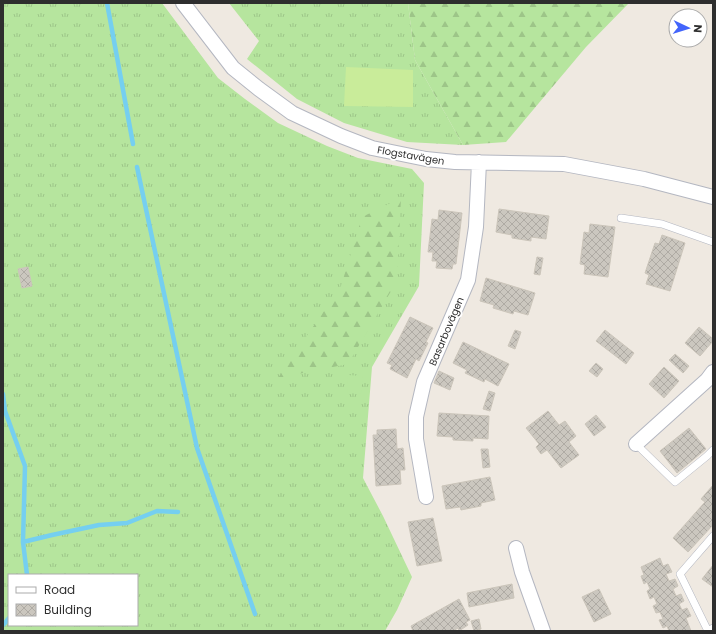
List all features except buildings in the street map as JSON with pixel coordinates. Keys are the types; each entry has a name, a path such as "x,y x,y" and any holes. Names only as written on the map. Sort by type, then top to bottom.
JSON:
{"street":[{"name":"Flogstavägen","path":"183,3 233,68 259,89 292,113 341,136 372,148 426,159 564,164 644,179 713,197"},
{"name":"Basarbovägen","path":"426,497 416,439 416,417 424,382 468,280 476,226 479,162"},
{"path":"636,444 711,379"},
{"path":"516,548 522,572 543,631"}],"lane":[{"path":"621,218 662,224 713,242"},
{"path":"636,444 676,482 713,450"},
{"path":"713,536 680,574 708,631 713,628"}],"green space":[{"path":"3,3 162,3 218,78 278,123 327,146 358,158 412,169 424,183 419,286 372,367 363,478 412,577 397,610 385,631 3,631"},
{"path":"229,3 408,3 415,60 463,145 407,142 344,123 297,99 247,59 259,41"},
{"path":"408,3 629,3 586,47 506,142 463,145 415,60"},
{"path":"346,67 413,70 413,107 344,106"},
{"path":"401,198 397,281 348,364 278,378 341,286 362,217"},
{"path":"348,375 363,376 361,394 347,393"}],"waterway":[{"path":"107,3 133,144"},
{"path":"137,167 197,448 255,614"},
{"path":"3,394 5,411 25,466 23,542 27,574"},
{"path":"23,542 99,525 127,523 157,511 178,512"},
{"path":"3,625 8,619"}]}
